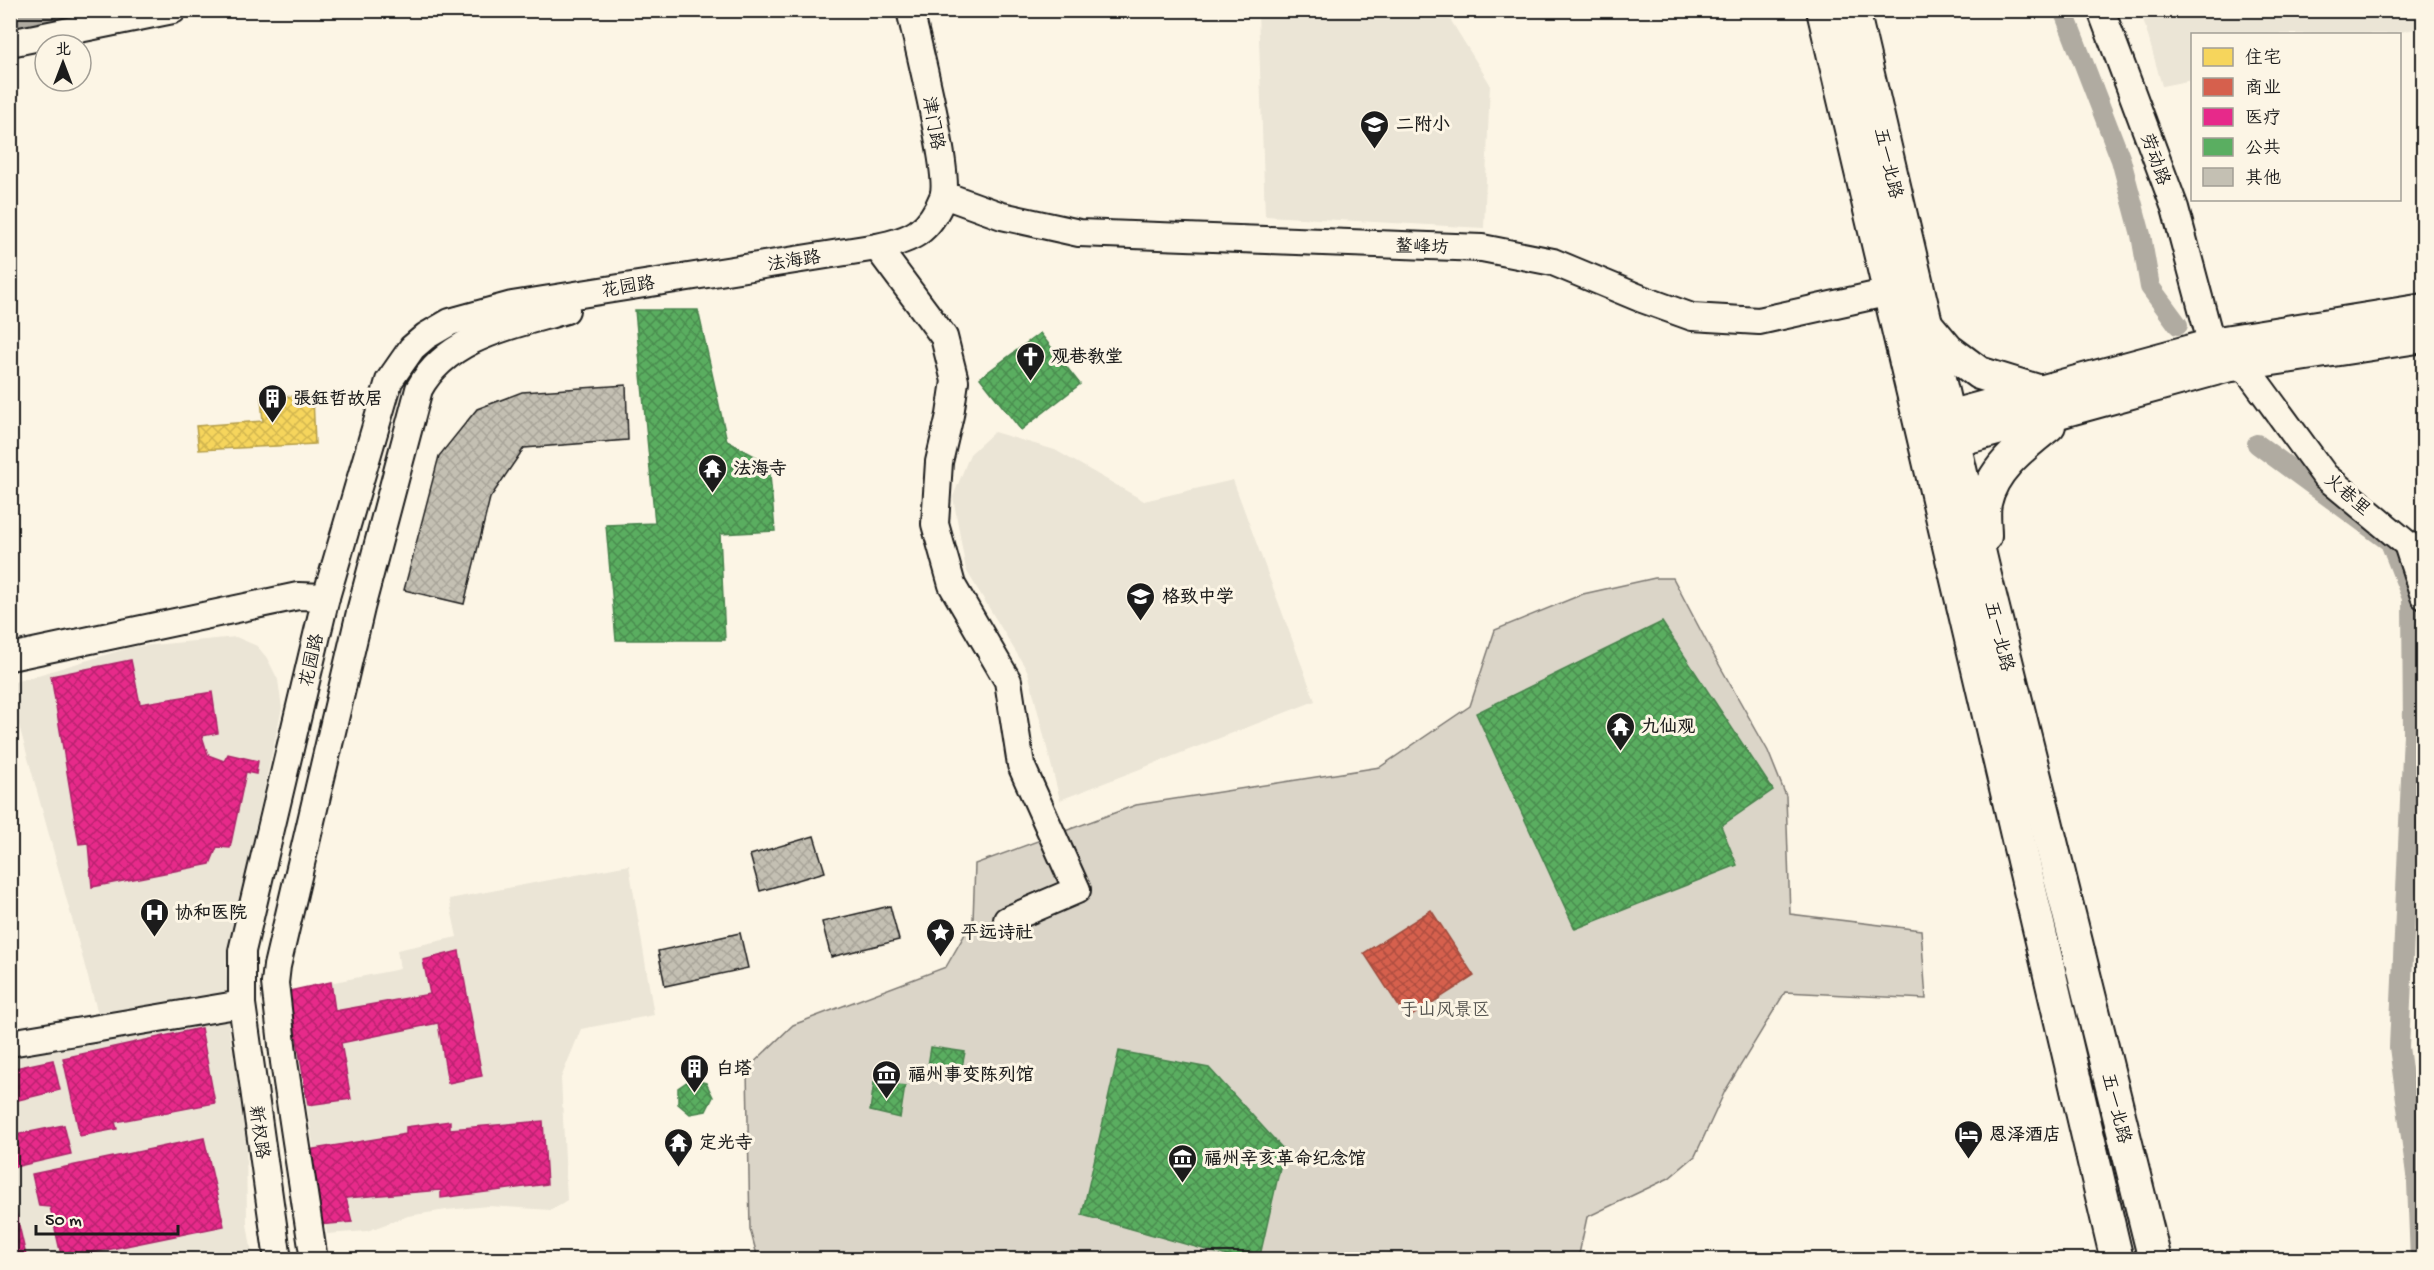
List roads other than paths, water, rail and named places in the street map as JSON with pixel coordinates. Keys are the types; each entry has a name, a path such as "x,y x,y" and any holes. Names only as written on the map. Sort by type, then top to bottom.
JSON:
{"main road":[{"name":"五一北路","path":"1823,10 1890,292 1985,576 2155,1260"},
{"name":"五一北路","path":"1853,10 1927,325 1936,431 2117,1260"},
{"path":"1927,325 1948,350 1979,373 2045,404 2212,346 2424,310"},
{"path":"1936,431 2045,404 2226,366 2424,336"},
{"path":"1985,576 1985,504 1998,472 2021,448 2049,425 2045,404"}],"street":[{"path":"10,43 172,10"},
{"name":"津门路","path":"910,10 942,165 944,195"},
{"name":"劳动路","path":"2102,10 2175,208 2212,346"},
{"name":"法海路","path":"663,280 901,242 923,231 944,195"},
{"name":"鳌峰坊","path":"944,195 1002,216 1078,233 1482,248 1553,262 1642,299 1692,316 1759,321 1890,292"},
{"path":"877,247 944,337 955,381 939,462 935,524 952,585 1008,681 1021,765 1077,890 1007,920"},
{"name":"花园路","path":"242,1004 242,951 326,597 389,381 412,348 426,336 450,322 512,305 663,280"},
{"name":"花园路","path":"277,1007 275,983 279,950 361,608 419,388 427,373 441,360 480,336 663,280"},
{"name":"火巷里","path":"2243,364 2325,476 2407,544 2424,596"},
{"path":"10,657 298,596 326,597"},
{"path":"10,1043 242,1004"},
{"name":"新权路","path":"242,1004 278,1260"},
{"name":"新权路","path":"277,1007 314,1260"}],"waterway":[{"path":"10,19 50,10"},
{"path":"2063,10 2121,160 2141,235 2150,287 2178,325"},
{"path":"2257,444 2390,542 2412,598 2413,734 2399,1047 2417,1182 2420,1260"}],"place":[{"name":"二附小","path":"1375,150"},
{"name":"观巷教堂","path":"1030,382"},
{"name":"張鈺哲故居","path":"272,424"},
{"name":"法海寺","path":"712,494"},
{"name":"格致中学","path":"1141,622"},
{"name":"九仙观","path":"1620,752"},
{"name":"协和医院","path":"154,938"},
{"name":"平远诗社","path":"940,958"},
{"name":"白塔","path":"695,1094"},
{"name":"福州事变陈列馆","path":"887,1100"},
{"name":"恩泽酒店","path":"1968,1160"},
{"name":"定光寺","path":"678,1168"},
{"name":"福州辛亥革命纪念馆","path":"1183,1184"}],"park label":[{"name":"于山风景区","path":"1445,1009"}]}
